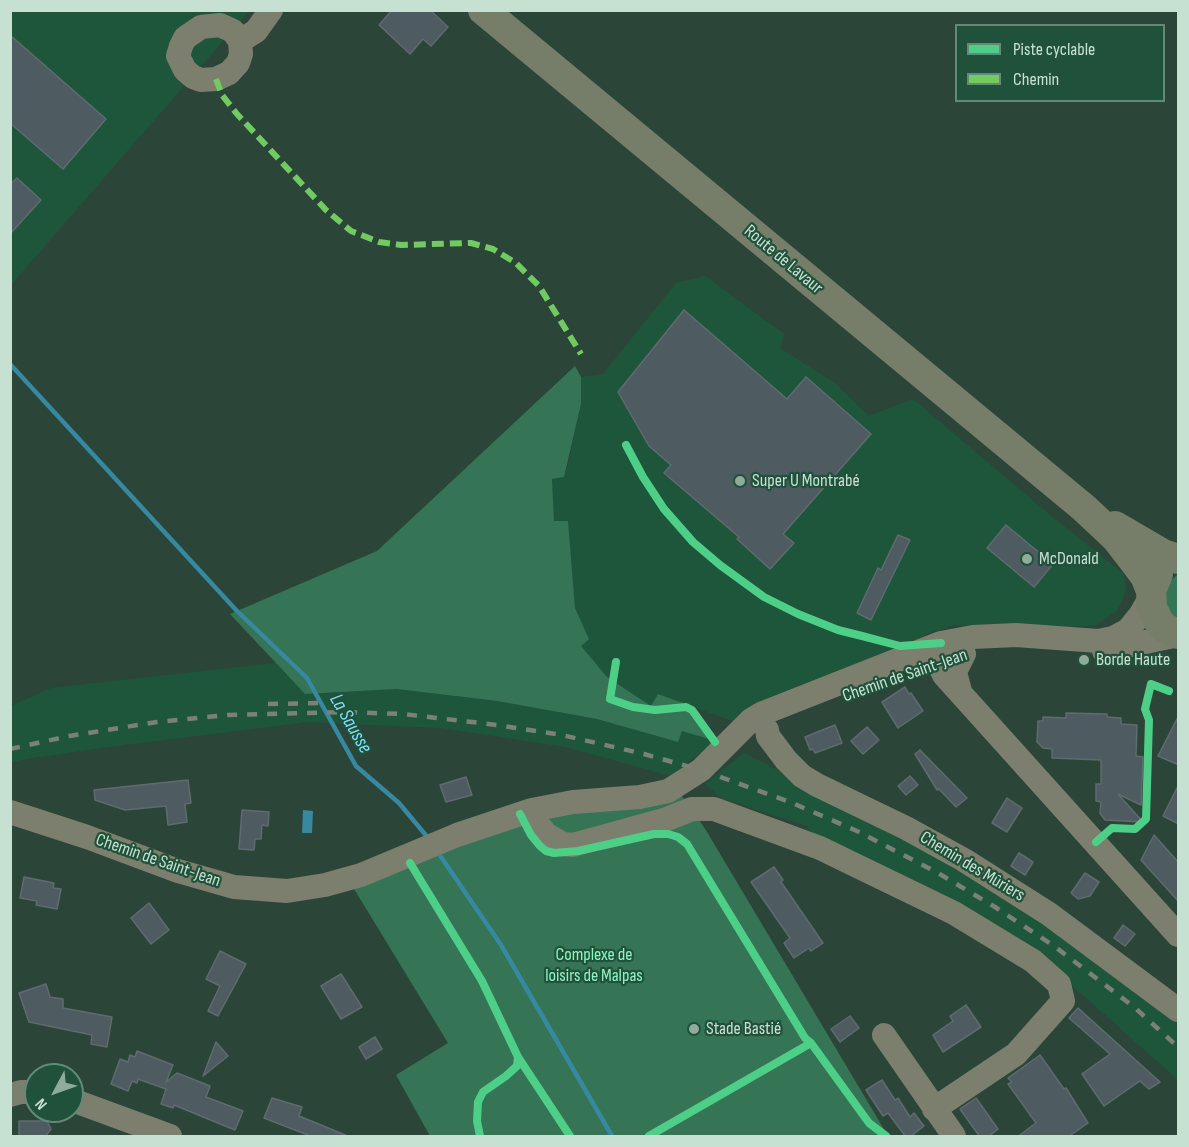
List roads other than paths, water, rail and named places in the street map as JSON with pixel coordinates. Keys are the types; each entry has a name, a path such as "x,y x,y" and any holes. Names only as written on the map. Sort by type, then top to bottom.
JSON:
{"main road":[{"name":"Route de Lavaur","path":"483,10 1084,508 1116,538 1145,576 1152,607 1159,622 1179,635"},
{"name":"Route de Lavaur","path":"1084,508 1163,554 1179,559"},
{"path":"1150,595 1154,580 1160,571 1179,559"}],"street":[{"path":"240,41 256,31 271,10"},
{"name":"Chemin de Saint-Jean","path":"714,759 794,716 973,637 1016,635 1098,641 1113,638 1128,630 1141,614 1150,595"},
{"name":"Chemin de Saint-Jean","path":"10,812 205,880 234,887 288,891 325,885 361,875 417,851 532,810 573,802 661,794 682,784 714,759 746,725 761,714 939,652 964,654 1008,646 1029,645 1094,652 1119,649 1179,635"},
{"path":"939,652 944,675 1179,935"},
{"path":"960,691 955,672 964,654"},
{"name":"Chemin des Mûriers","path":"767,730 768,736 786,760 802,776 964,860 1049,914 1179,1010"},
{"path":"532,810 539,826 547,835 563,844 573,844 667,819 692,809 714,809 820,848 954,913 1033,961 1059,984 1063,1000 1016,1054 934,1108"},
{"path":"884,1035 954,1137"},
{"path":"84,1105 170,1137"}],"water":[{"path":"303,810 313,811 312,833 302,833"}],"waterway":[{"name":"La Sausse","path":"10,364 236,610 307,678 356,766 399,803 429,839"},
{"name":"La Sausse","path":"437,851 501,945 612,1136"}],"railway":[{"path":"268,704 325,703"},
{"path":"10,749 69,736 157,722 228,715 342,712 403,714 497,725 562,735 644,754 701,770 790,802 857,831 938,873 1054,946 1134,1007 1178,1047"}],"place":[{"name":"Super U Montrabé","path":"740,481"},
{"name":"McDonald","path":"1027,559"},
{"name":"Borde Haute","path":"1084,660"},
{"name":"Stade Bastié","path":"694,1029"}],"park label":[{"name":"Complexe de loisirs de Malpas","path":"594,965"}]}
